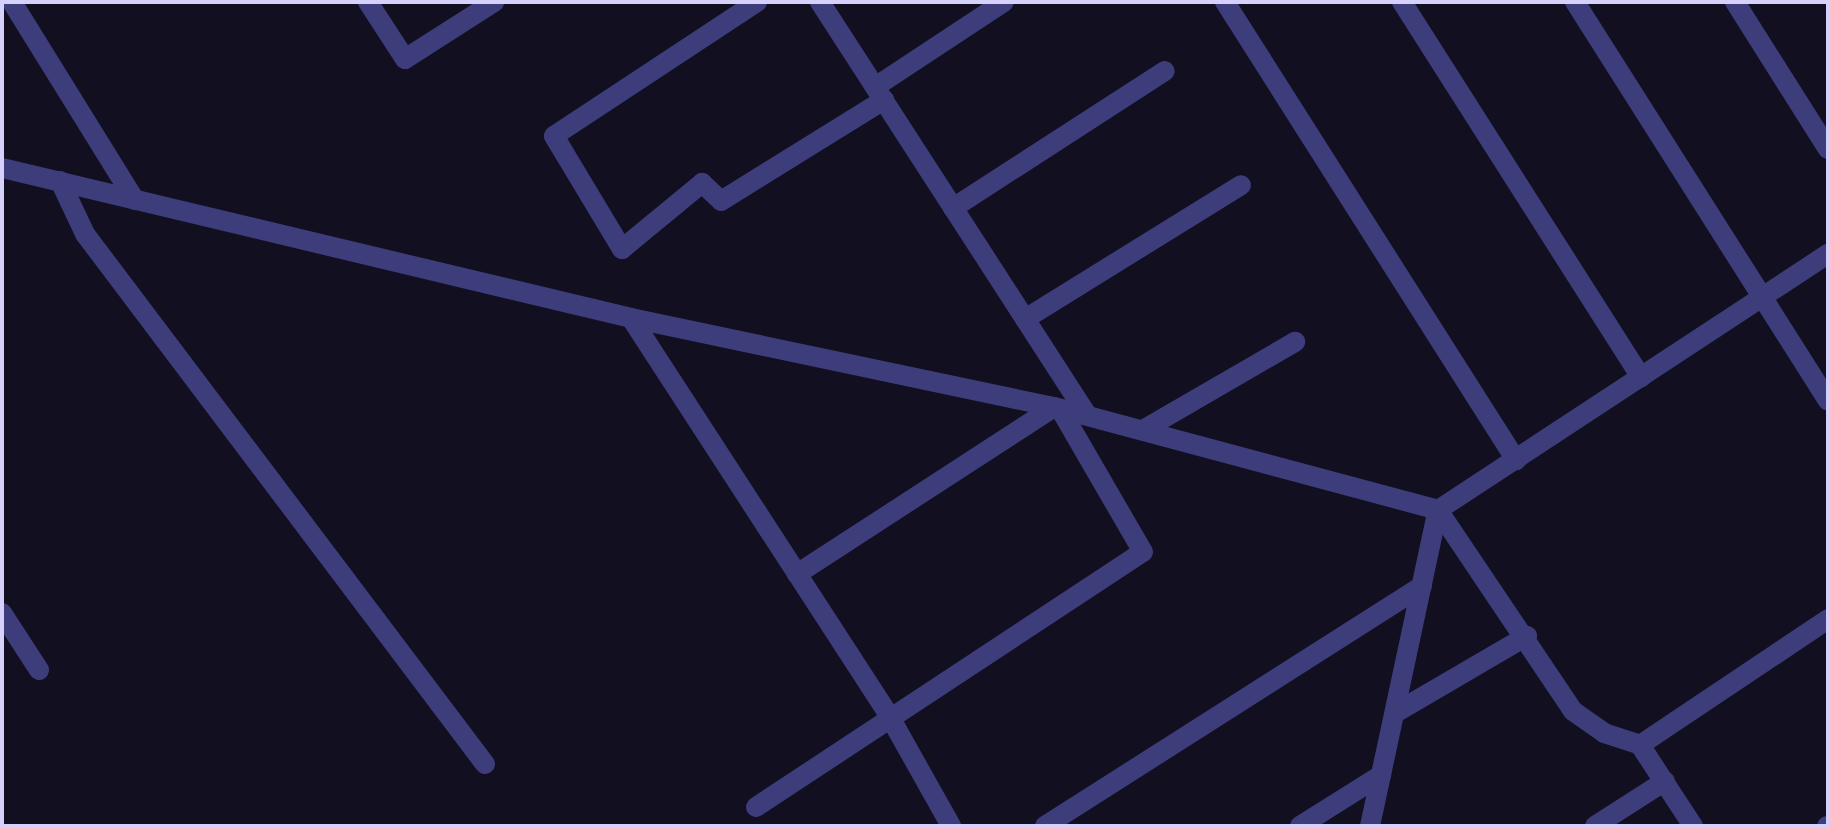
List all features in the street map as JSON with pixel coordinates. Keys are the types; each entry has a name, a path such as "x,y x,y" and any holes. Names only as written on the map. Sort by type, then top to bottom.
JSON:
{"street":[{"path":"12,2 135,200"},
{"path":"368,2 405,59 494,2"},
{"path":"757,2 554,136 622,249 702,183 721,201 879,94 1004,2"},
{"path":"820,2 1087,415"},
{"path":"1225,2 1516,460"},
{"path":"1402,2 1641,377"},
{"path":"1575,2 1828,400"},
{"path":"1735,2 1828,149"},
{"path":"953,208 1165,71"},
{"path":"5,165 135,200 631,318 1087,415 1438,510 1527,636 1573,711 1604,733 1640,745 1693,826"},
{"path":"60,181 85,234 485,764"},
{"path":"1025,319 1241,185"},
{"path":"1370,826 1438,510 1828,254"},
{"path":"631,318 891,719 951,826"},
{"path":"1143,430 1295,342"},
{"path":"797,574 1057,408"},
{"path":"756,807 1143,552 1057,408"},
{"path":"1045,826 1422,586"},
{"path":"2,613 39,670"},
{"path":"1640,745 1828,619"},
{"path":"1395,713 1527,636"},
{"path":"1300,826 1381,775"},
{"path":"1595,826 1665,781"}]}
